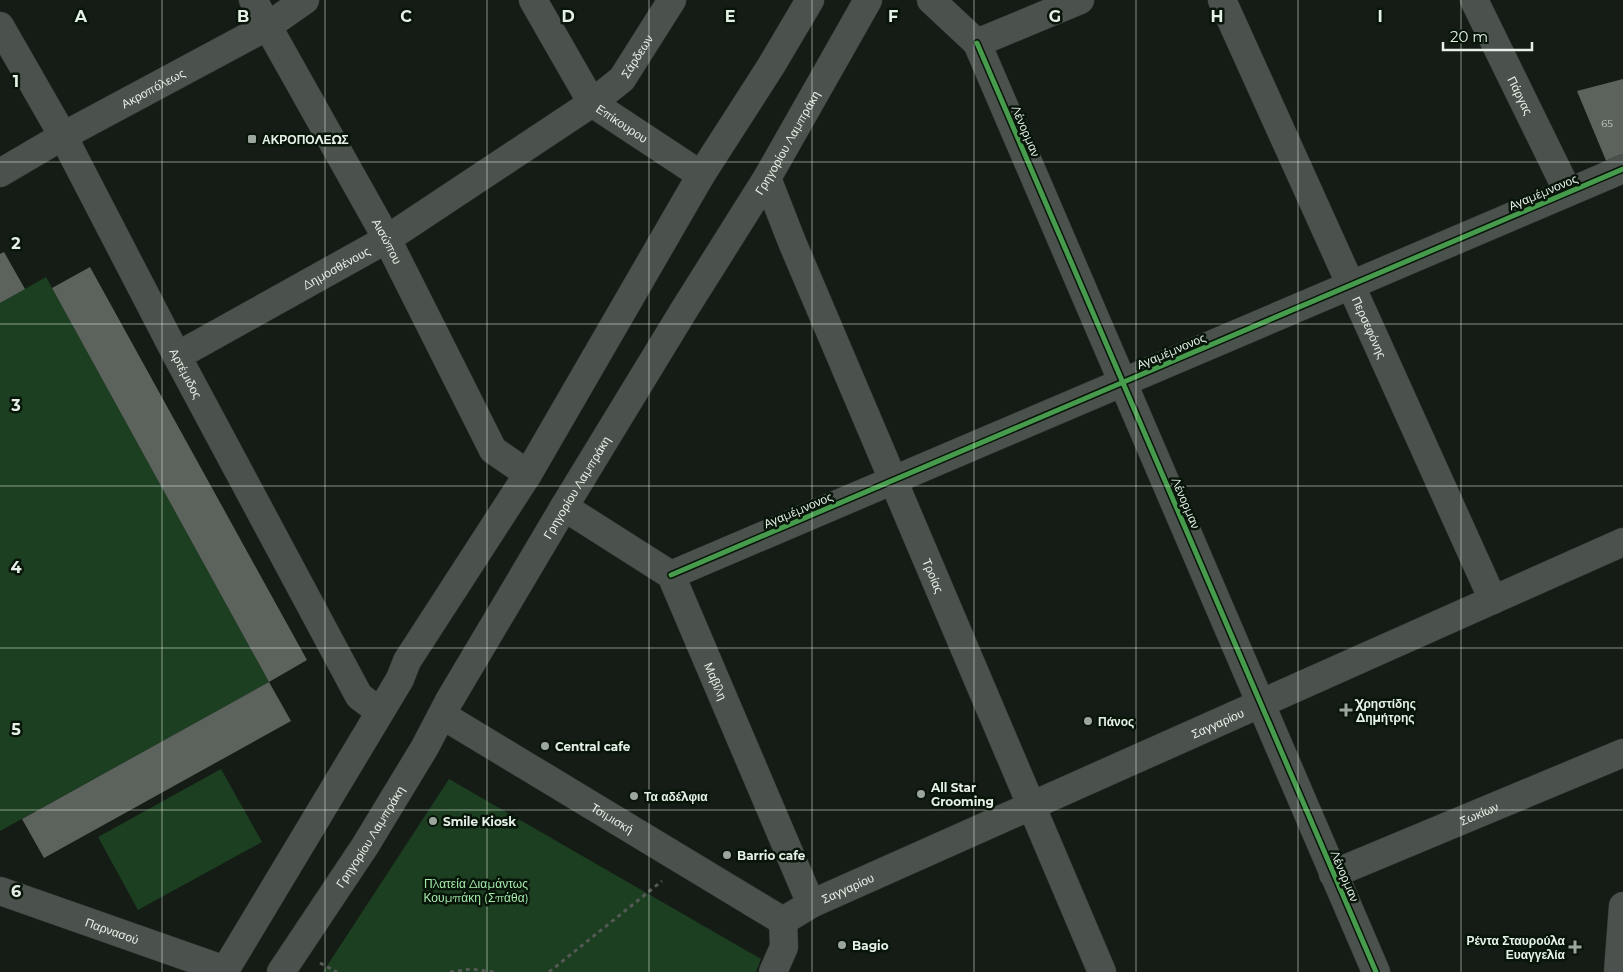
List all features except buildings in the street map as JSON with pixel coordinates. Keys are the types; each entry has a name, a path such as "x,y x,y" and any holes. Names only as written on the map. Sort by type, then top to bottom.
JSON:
{"street":[{"name":"Αισώπου","path":"253,0 387,239 493,450 528,474"},
{"name":"Ακροπόλεως","path":"0,174 63,136 268,26 305,0"},
{"name":"Επίκουρου","path":"532,0 592,103 701,175"},
{"name":"Σάρδεων","path":"592,103 622,79 672,0"},
{"path":"224,971 400,679 407,661 528,474 701,175 771,66 810,0"},
{"name":"Γρηγορίου Λαμπράκη","path":"281,972 365,846 426,747 442,715 564,507 767,178 868,0"},
{"path":"931,0 978,43 1080,0"},
{"name":"Περσεφόνης","path":"1222,0 1493,600"},
{"name":"Πάργας","path":"1474,0 1568,192"},
{"name":"Αρτέμιδος","path":"0,26 63,136 177,356 359,696 380,712"},
{"name":"Λένορμαν","path":"978,43 1376,972"},
{"name":"Δημοσθένους","path":"177,356 387,239 592,103"},
{"name":"Αγαμέμνονος","path":"671,575 1623,168"},
{"name":"Τροίας","path":"767,178 792,242 1102,972"},
{"path":"564,507 671,575"},
{"name":"Σαγγαρίου","path":"783,921 811,904 1623,542"},
{"name":"Μαβίλη","path":"671,575 811,904"},
{"name":"Τσιμισκή","path":"442,715 783,921"},
{"name":"Σωκίων","path":"1334,874 1623,753"},
{"name":"Παρνασού","path":"0,891 224,971"},
{"path":"1618,972 1623,906"},
{"path":"773,972 784,947 783,921"}],"path":[{"path":"549,972 686,862"},
{"path":"450,972 471,969 494,972"}],"green space":[{"path":"46,277 269,682 0,831 0,303"},
{"path":"221,769 262,842 138,910 98,837"},
{"name":"Πλατεία Διαμάντως Κουμπάκη (Σπάθα)","path":"449,779 761,959 756,972 323,972"}],"cycle path":[{"path":"977,43 1376,972"},
{"path":"671,575 1623,169"}],"place":[{"name":"ΑΚΡΟΠΟΛΕΩΣ","path":"252,139"},
{"name":"Χρηστίδης Δημήτρης","path":"1346,710"},
{"name":"Πάνος","path":"1088,721"},
{"name":"Central cafe","path":"545,746"},
{"name":"All Star Grooming","path":"921,794"},
{"name":"Τα αδέλφια","path":"634,796"},
{"name":"Smile Kiosk","path":"433,821"},
{"name":"Barrio cafe","path":"727,855"},
{"name":"Bagio","path":"842,945"},
{"name":"Ρέντα Σταυρούλα Ευαγγελία","path":"1575,947"}]}
